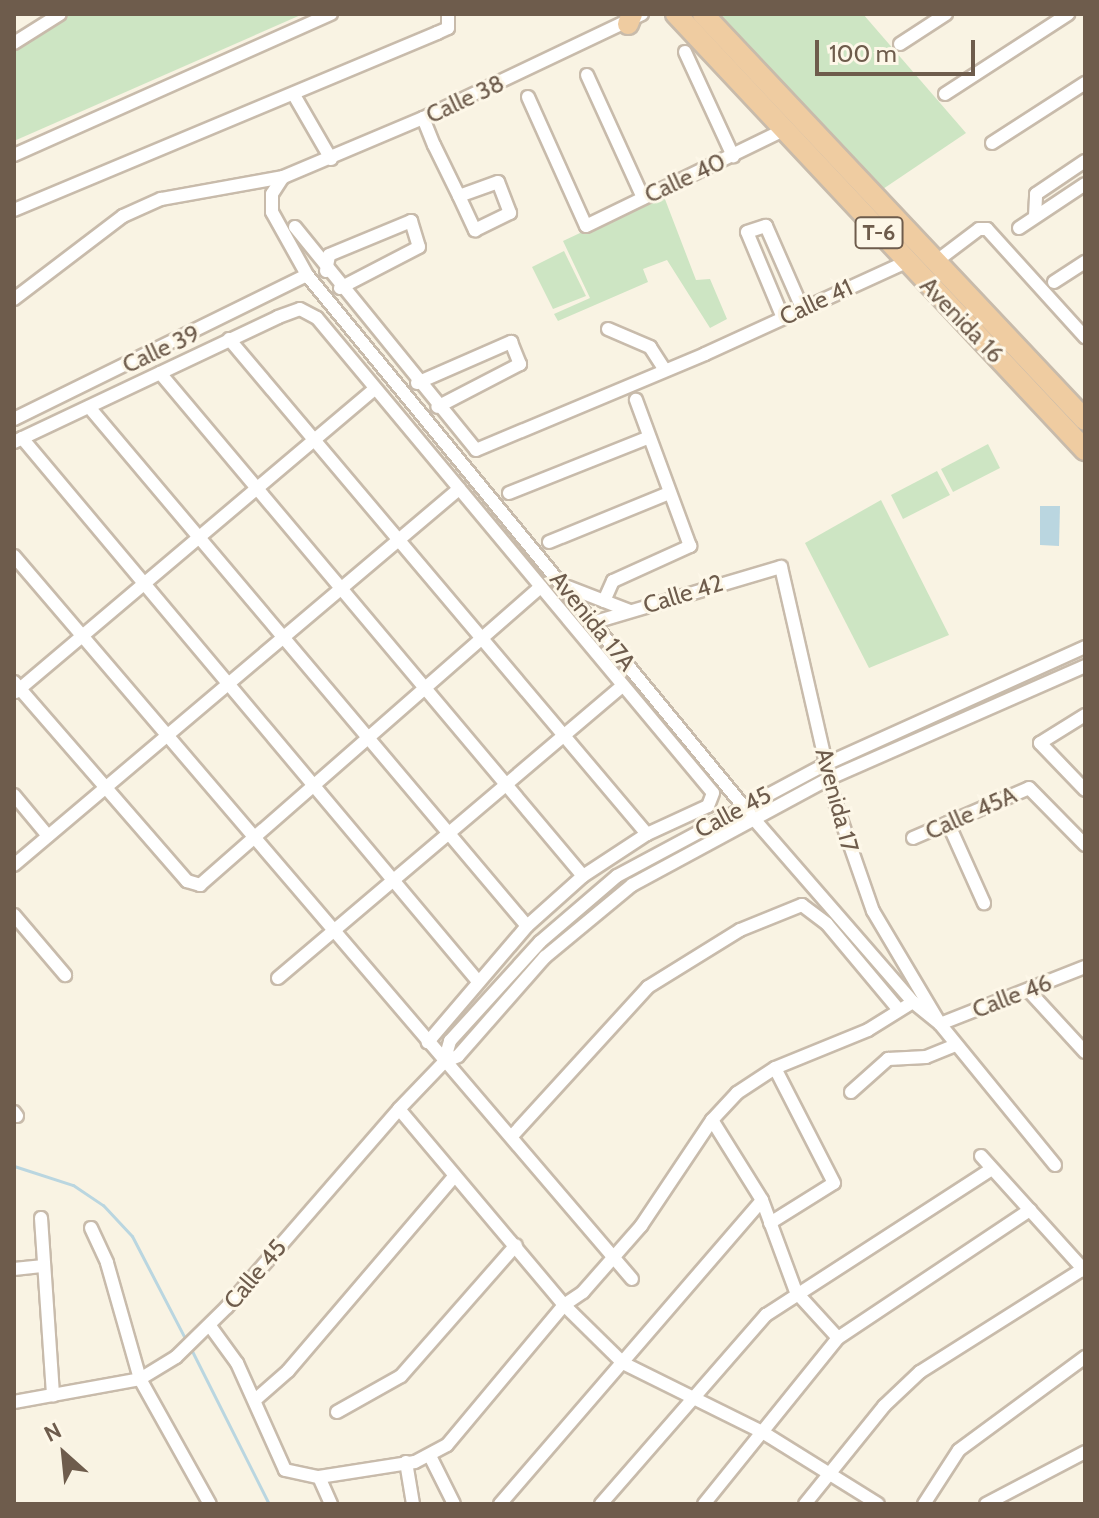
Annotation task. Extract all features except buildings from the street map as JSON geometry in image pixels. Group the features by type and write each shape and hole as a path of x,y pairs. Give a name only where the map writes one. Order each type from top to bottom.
{"highway":[{"name":"Avenida 16","path":"676,14 1085,450"},
{"name":"Avenida 16","path":"703,14 1085,420"}],"street":[{"path":"14,43 60,14"},
{"path":"14,155 331,14"},
{"path":"14,210 448,28 448,14"},
{"path":"900,44 946,14"},
{"path":"945,94 1068,14"},
{"name":"Calle 38","path":"14,299 123,216 161,199 283,177 331,159 634,17"},
{"path":"685,52 733,156"},
{"path":"587,75 643,198"},
{"path":"992,143 1085,83"},
{"path":"294,95 331,159"},
{"name":"Calle 40","path":"528,97 586,226 784,130"},
{"path":"423,118 459,196 475,230 510,213 498,182 459,196"},
{"path":"1035,216 1036,194 1085,161"},
{"name":"Avenida 17A","path":"283,177 270,202 282,236 307,275 753,818 913,1002 940,1024"},
{"path":"1019,228 1085,184"},
{"path":"326,271 329,255 411,221 419,247 340,288"},
{"path":"783,318 746,234 763,225 802,308"},
{"path":"295,227 326,271 417,383 437,407 517,367 521,359 511,342 417,383"},
{"name":"Calle 41","path":"437,407 476,450 705,354 802,308 913,269 979,229 987,229 1085,337"},
{"path":"760,268 781,260"},
{"path":"1054,282 1085,262"},
{"name":"Calle 39","path":"14,419 307,275"},
{"path":"428,1042 477,980 527,926 583,876 647,834 708,806 713,793 621,687 317,318 300,309 229,339 18,440 145,585 477,980"},
{"path":"608,329 650,347 665,370"},
{"path":"229,339 647,834"},
{"path":"160,373 583,876"},
{"path":"374,389 145,585 16,688 193,886 541,587"},
{"path":"604,601 613,581 690,546 647,438 636,400"},
{"path":"89,407 450,829 527,926"},
{"path":"509,493 647,438"},
{"path":"14,865 168,737 395,539 459,489"},
{"path":"549,542 669,493"},
{"path":"14,556 444,1062 513,1135 632,1279"},
{"name":"Calle 42","path":"595,622 772,567"},
{"name":"Avenida 17","path":"772,567 782,570 826,764 851,858 873,911 940,1024"},
{"path":"565,586 630,611"},
{"name":"Calle 45","path":"444,1062 450,1041 561,922 617,876 826,764 1085,647"},
{"name":"Calle 45","path":"14,1402 140,1379 210,1326 399,1109 444,1062 458,1056 545,957 632,885 830,778 1085,666"},
{"path":"278,978 505,782 621,687"},
{"path":"1085,715 1040,743 1085,790"},
{"name":"Calle 45A","path":"913,838 1029,788 1085,845"},
{"path":"14,795 48,836"},
{"path":"948,823 984,903"},
{"path":"513,1135 648,987 740,930 802,905 827,924 899,1010"},
{"path":"14,915 65,975"},
{"name":"Calle 46","path":"940,1024 1085,967"},
{"path":"1028,990 1085,1052"},
{"path":"210,1326 255,1400 285,1470 319,1477 431,1458 447,1445 564,1305 583,1292 662,1199 712,1120 737,1093 775,1068 868,1030 913,1002"},
{"path":"940,1024 1055,1165"},
{"path":"851,1092 888,1059 926,1057 956,1045"},
{"path":"770,1223 834,1183 775,1068"},
{"path":"399,1109 453,1178 516,1245 564,1305 623,1363 764,1433 828,1476 878,1504"},
{"path":"712,1120 762,1200 796,1292 838,1338"},
{"path":"805,1504 884,1406 920,1372 1084,1270 981,1156"},
{"path":"601,1504 766,1315 796,1292 992,1169"},
{"path":"255,1400 288,1371 453,1178"},
{"path":"500,1504 762,1200"},
{"path":"704,1504 838,1338 1030,1210"},
{"path":"41,1218 53,1396"},
{"path":"91,1228 107,1263 140,1379 210,1504"},
{"path":"337,1412 401,1376 516,1245"},
{"path":"14,1269 44,1266"},
{"path":"924,1504 959,1450 1085,1357"},
{"path":"986,1504 1085,1452"},
{"path":"431,1458 454,1504"},
{"path":"406,1462 413,1504"},
{"path":"319,1477 331,1504"}],"green space":[{"path":"69,14 303,14 14,141 14,44"},
{"path":"719,14 863,14 966,133 883,189"},
{"path":"663,194 696,280 710,279 727,319 710,328 667,260 643,269 648,282 558,321 554,314 590,298 563,241"},
{"path":"564,251 586,296 553,309 532,267"},
{"path":"988,444 1000,468 953,492 941,469"},
{"path":"937,471 950,495 903,519 891,495"},
{"path":"881,500 949,635 869,668 805,543"}],"water":[{"path":"1040,506 1060,506 1059,546 1040,545"}],"waterway":[{"path":"14,1166 73,1185 103,1205 132,1236 186,1340"},
{"path":"190,1347 269,1504"}]}
